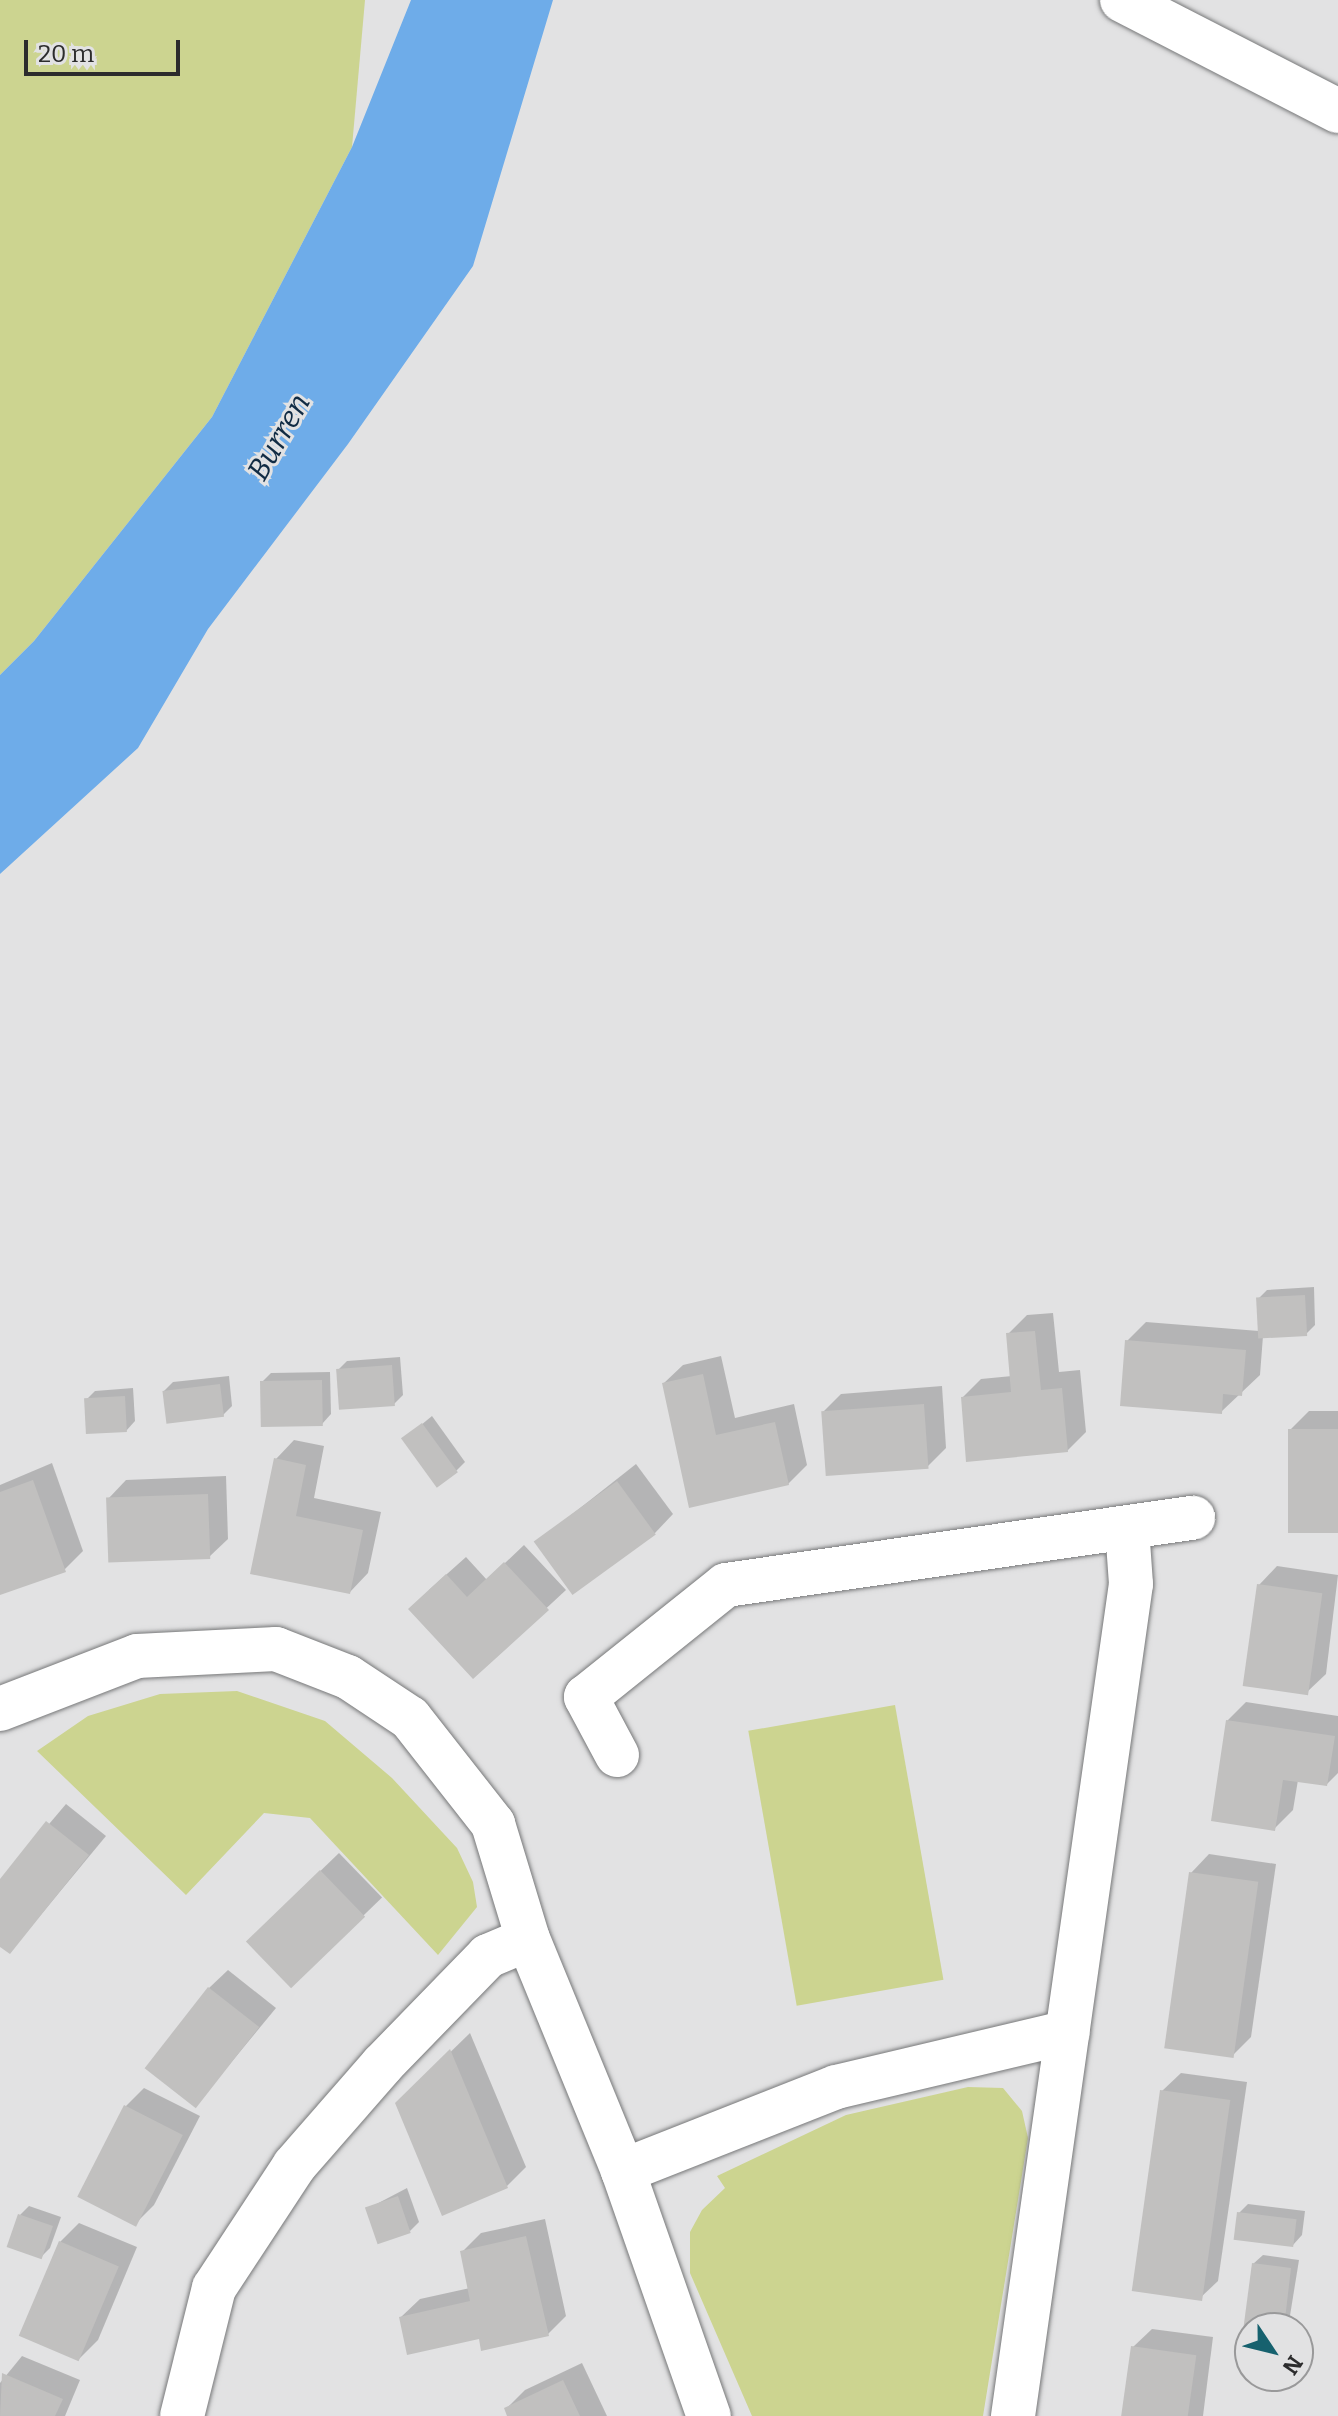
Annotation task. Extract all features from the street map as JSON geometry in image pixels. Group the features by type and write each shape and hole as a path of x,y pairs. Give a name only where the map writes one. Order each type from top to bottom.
{"street":[{"path":"1122,0 1338,111"},
{"path":"617,1755 586,1697 726,1585 1193,1518"},
{"path":"1013,2416 1131,1584 1127,1528"},
{"path":"0,1709 137,1656 276,1649 348,1677 410,1718 493,1824 528,1939 623,2171 709,2416"},
{"path":"182,2416 214,2288 294,2166 382,2065 488,1956 528,1939"},
{"path":"623,2171 836,2087 1068,2032"}],"green space":[{"path":"0,0 365,0 352,147 212,417 34,641 0,675"},
{"path":"237,1691 325,1721 392,1778 457,1848 473,1882 477,1907 438,1955 310,1818 264,1813 186,1895 37,1751 88,1716 160,1694"},
{"path":"895,1705 943,1980 797,2006 748,1731"},
{"path":"968,2087 1003,2088 1022,2111 1028,2138 983,2416 752,2416 690,2273 690,2232 702,2210 725,2188 717,2176 846,2115"}],"water":[{"name":"Burren","path":"411,0 553,0 473,266 348,444 208,629 138,748 0,874 0,675 34,641 212,417 352,147"}],"building":[{"path":"1305,1295 1307,1336 1258,1339 1256,1298"},
{"path":"1035,1331 1041,1390 1062,1388 1068,1452 966,1462 961,1397 1011,1392 1006,1333"},
{"path":"1125,1340 1246,1350 1242,1396 1223,1394 1222,1414 1120,1406"},
{"path":"392,1365 395,1406 339,1410 336,1369"},
{"path":"703,1374 716,1435 775,1422 789,1485 689,1508 662,1383"},
{"path":"322,1380 323,1426 261,1427 260,1381"},
{"path":"220,1384 224,1417 166,1424 162,1391"},
{"path":"125,1396 127,1432 86,1434 84,1398"},
{"path":"924,1404 929,1469 826,1476 821,1411"},
{"path":"422,1423 458,1472 437,1488 401,1438"},
{"path":"1288,1429 1338,1429 1338,1533 1288,1533"},
{"path":"274,1458 306,1465 296,1516 363,1530 350,1594 250,1574"},
{"path":"33,1480 66,1572 0,1595 0,1492"},
{"path":"617,1481 656,1534 572,1595 534,1542"},
{"path":"208,1494 210,1559 108,1563 106,1498"},
{"path":"504,1562 549,1610 473,1679 408,1609 446,1574 467,1597"},
{"path":"1257,1584 1322,1593 1308,1695 1243,1686"},
{"path":"1226,1720 1335,1736 1327,1786 1283,1780 1275,1831 1211,1821"},
{"path":"46,1821 89,1855 10,1954 0,1947 0,1879"},
{"path":"320,1870 365,1917 291,1988 246,1942"},
{"path":"1189,1872 1258,1882 1234,2058 1164,2048"},
{"path":"208,1987 259,2027 196,2108 145,2068"},
{"path":"450,2049 508,2188 442,2216 395,2103"},
{"path":"1160,2090 1230,2100 1202,2301 1132,2291"},
{"path":"124,2105 183,2135 136,2227 77,2197"},
{"path":"398,2196 411,2233 378,2244 365,2207"},
{"path":"1237,2212 1297,2219 1293,2247 1234,2240"},
{"path":"18,2214 53,2226 42,2259 7,2247"},
{"path":"526,2236 549,2336 481,2351 479,2339 407,2355 399,2317 470,2301 460,2251"},
{"path":"59,2241 119,2266 79,2361 19,2336"},
{"path":"1252,2263 1291,2268 1286,2312 1246,2312"},
{"path":"1131,2346 1196,2355 1188,2416 1121,2416"},
{"path":"2,2373 63,2399 55,2416 0,2416"},
{"path":"563,2380 580,2416 507,2416 504,2408"}]}
